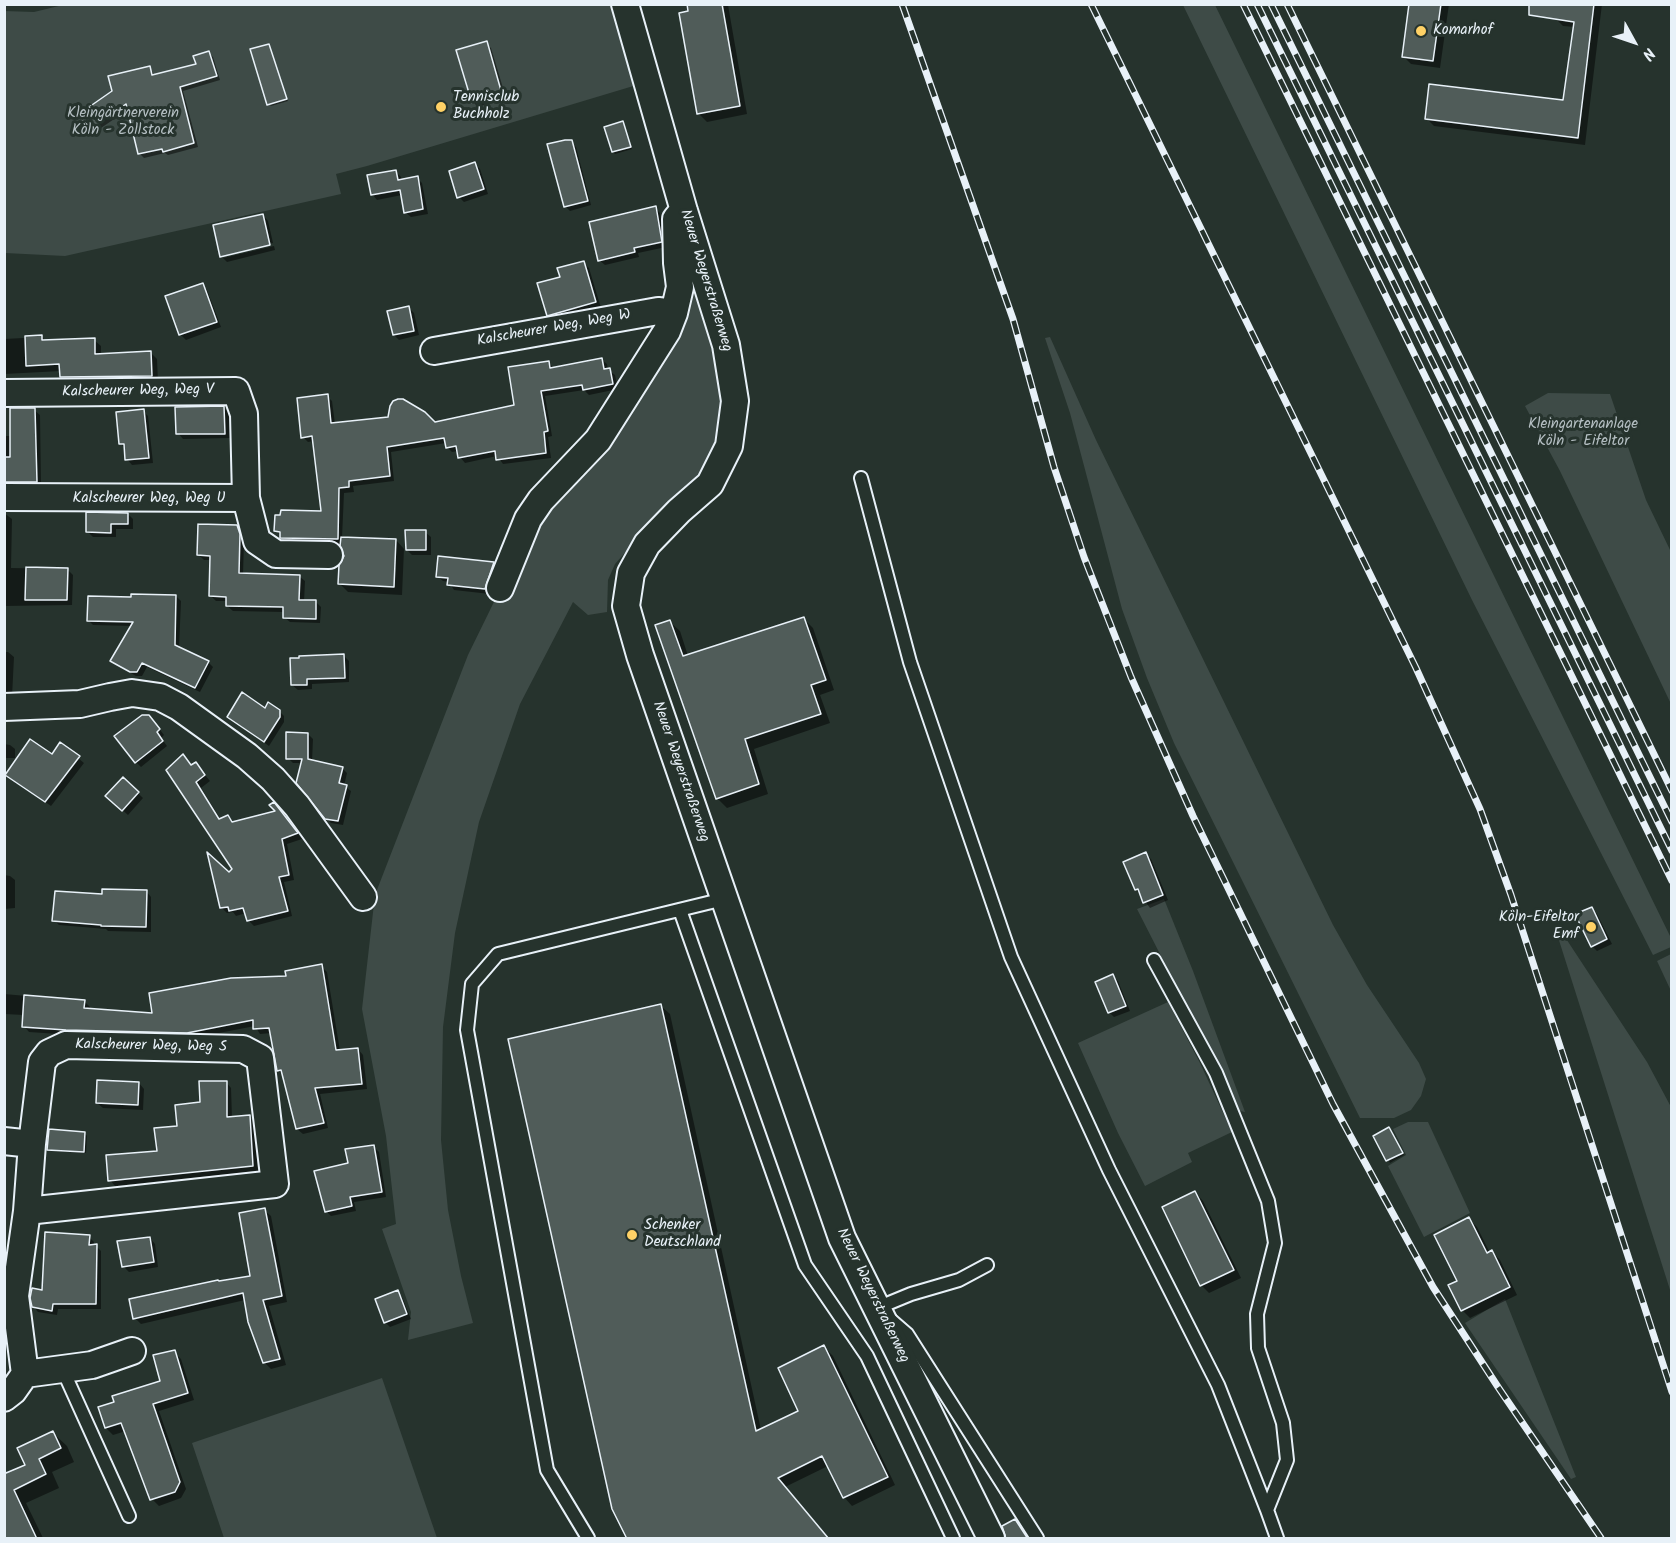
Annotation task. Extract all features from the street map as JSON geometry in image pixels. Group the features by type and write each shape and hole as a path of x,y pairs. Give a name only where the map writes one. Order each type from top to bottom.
{"street":[{"name":"Neuer Weyerstraßerweg","path":"625,4 684,212 726,345 735,401 729,446 710,484 679,511 647,544 631,573 626,606 640,655 842,1238 991,1539"},
{"path":"500,588 528,519 541,500 598,440 667,331 680,287 676,219 684,212"},
{"name":"Kalscheurer Weg, Weg W","path":"434,351 658,310 674,313"},
{"name":"Kalscheurer Weg, Weg V","path":"4,393 236,391 243,414 246,498"},
{"name":"Kalscheurer Weg, Weg U","path":"4,497 246,498 257,541 276,554 329,555"},
{"path":"4,707 80,704 132,693 160,697 179,707 247,756 273,779 297,806 363,897"},
{"name":"Kalscheurer Weg, Weg S","path":"13,1386 15,1296 27,1211 42,1062 49,1053 66,1045 243,1049 260,1058 275,1184 27,1211"},
{"path":"4,1141 32,1144"},
{"path":"13,1386 65,1369 92,1365 132,1351"}],"lane":[{"path":"861,478 910,662 1011,957 1109,1170 1218,1385 1277,1539"},
{"path":"588,1539 547,1470 467,1030 472,984 498,954 724,899"},
{"path":"680,910 805,1265 867,1356 952,1539"},
{"path":"1154,960 1216,1073 1268,1201 1275,1243 1257,1314 1258,1348 1283,1423 1287,1460 1267,1510"},
{"path":"987,1265 958,1280 911,1294 876,1308 907,1334 1037,1539"},
{"path":"65,1369 66,1377 129,1516"}],"green space":[{"name":"Kleingärtnerverein Köln - Zollstock","path":"67,4 616,5 640,84 336,174 341,194 65,256 5,253 4,11 34,12"},
{"path":"1183,5 1215,5 1671,938 1671,947 1653,955 1472,600"},
{"path":"691,257 708,332 724,384 723,434 705,468 681,498 652,522 615,564 608,580 607,612 588,615 573,602 520,704 479,822 455,933 443,1027 441,1140 448,1210 473,1323 408,1340 411,1312 382,1229 396,1224 386,1136 362,1009 375,895 468,655 536,516 621,421"},
{"path":"1050,337 1096,440 1333,925 1367,985 1419,1063 1426,1079 1421,1096 1411,1110 1394,1118 1360,1118 1174,743 1122,609 1070,413 1045,338"},
{"name":"Kleingartenanlage Köln - Eifeltor","path":"1548,393 1610,394 1646,500 1671,552 1671,704 1560,471 1525,406"},
{"path":"1164,899 1245,1112 1240,1111 1137,909"},
{"path":"1561,931 1647,1062 1671,1107 1671,1293 1557,934"},
{"path":"1671,954 1671,991 1657,961"},
{"path":"1168,1002 1232,1132 1188,1153 1192,1162 1145,1186 1118,1133 1078,1043"},
{"path":"1408,1122 1428,1122 1470,1213 1424,1237 1388,1166 1406,1155 1393,1129"},
{"path":"1505,1299 1576,1477 1571,1479 1465,1323"},
{"path":"382,1378 437,1538 224,1538 192,1443"}],"building":[{"path":"687,4 722,4 740,106 697,114 679,13 688,11"},
{"name":"Komarhof","path":"1409,4 1441,4 1433,61 1402,57"},
{"path":"1529,4 1594,4 1578,138 1425,119 1429,84 1563,100 1574,22 1529,15"},
{"path":"487,41 502,94 472,103 456,50"},
{"path":"269,44 287,99 267,105 250,49"},
{"path":"209,51 217,76 180,87 194,143 163,152 162,149 138,154 126,104 89,129 79,114 112,91 108,76 150,66 152,75 196,64 193,56"},
{"path":"623,121 631,147 612,152 604,127"},
{"path":"572,140 588,201 564,207 547,144"},
{"path":"475,162 484,189 457,198 449,171"},
{"path":"396,170 398,180 418,176 423,209 404,213 400,190 371,195 367,175"},
{"path":"656,206 662,242 634,248 635,252 598,261 589,222"},
{"path":"263,214 270,245 220,257 213,225"},
{"path":"584,261 596,302 547,316 537,283 560,277 557,268"},
{"path":"203,283 217,322 179,335 165,296"},
{"path":"409,306 414,331 393,335 387,311"},
{"path":"42,335 42,340 95,338 95,354 151,351 152,376 60,377 59,364 26,366 25,336"},
{"path":"602,358 604,369 610,368 613,384 583,390 582,385 541,391 548,431 544,432 546,453 496,460 495,451 458,458 456,446 446,448 444,438 387,447 390,476 349,481 349,487 339,488 338,539 280,538 280,532 274,531 275,515 280,515 281,510 321,511 312,436 301,438 297,398 328,394 331,423 388,417 390,406 398,399 403,399 425,412 435,422 514,405 508,367 549,361 550,368"},
{"path":"224,406 225,434 176,434 175,407"},
{"path":"10,408 35,408 37,482 4,482 4,457 10,457"},
{"path":"144,409 149,458 125,460 124,444 119,444 116,412"},
{"path":"86,512 128,513 128,524 111,524 111,533 86,532"},
{"path":"198,524 237,525 240,534 239,573 300,575 299,600 316,600 316,619 283,618 283,607 226,606 226,597 209,596 210,556 197,555"},
{"path":"405,530 426,530 426,550 406,550"},
{"path":"341,537 396,539 394,587 338,584 339,565 344,556 340,546"},
{"path":"438,556 494,562 485,589 447,585 448,578 436,577"},
{"path":"26,567 68,568 67,600 25,600"},
{"path":"131,594 176,595 175,645 209,661 195,688 142,663 137,672 130,672 110,661 133,622 87,621 88,596 131,597"},
{"path":"804,617 826,680 811,685 821,714 745,739 759,784 716,799 655,625 670,620 683,656"},
{"path":"344,654 345,678 307,679 307,685 291,685 290,658"},
{"path":"242,692 265,708 268,702 280,710 280,717 264,742 227,717"},
{"path":"142,715 149,715 160,729 157,732 163,741 135,763 114,736"},
{"path":"286,732 308,733 308,759 343,767 339,783 347,785 338,821 325,819 296,783 302,759 286,759"},
{"path":"30,739 52,754 60,742 80,756 45,802 5,775"},
{"path":"183,754 191,765 196,762 205,775 196,782 219,819 228,815 232,822 275,811 269,805 274,802 298,833 282,839 289,875 279,877 288,911 247,921 243,908 229,911 228,907 220,908 207,852 229,872 232,869 166,770"},
{"path":"123,777 139,792 122,811 105,796"},
{"path":"1146,852 1163,895 1143,903 1123,862"},
{"path":"102,889 147,890 146,927 101,926 52,921 55,891 102,894"},
{"name":"Köln-Eifeltor Emf","path":"1592,907 1607,939 1591,947 1575,914"},
{"path":"322,964 336,1050 358,1048 362,1084 315,1088 324,1123 296,1129 281,1070 277,1071 269,1028 253,1029 253,1020 187,1033 22,1027 24,995 85,1000 84,1008 152,1013 149,993 231,978 286,976 285,971"},
{"path":"1113,974 1126,1006 1108,1013 1095,982"},
{"name":"Schenker Deutschland","path":"661,1004 756,1431 798,1411 778,1368 824,1345 888,1477 843,1498 822,1456 778,1478 829,1539 627,1539 612,1509 508,1039"},
{"path":"97,1080 139,1082 138,1105 96,1103"},
{"path":"199,1081 227,1081 227,1117 250,1115 253,1166 108,1181 106,1155 157,1151 154,1128 177,1126 175,1105 200,1102"},
{"path":"1389,1127 1403,1153 1386,1161 1373,1136"},
{"path":"49,1129 85,1132 84,1152 47,1150"},
{"path":"374,1145 382,1192 350,1197 352,1206 325,1212 314,1171 348,1163 345,1149"},
{"path":"1195,1191 1234,1270 1200,1286 1162,1207"},
{"path":"265,1208 282,1296 263,1300 280,1359 263,1363 248,1322 243,1293 133,1319 129,1299 218,1280 250,1276 239,1213"},
{"path":"1469,1217 1487,1253 1492,1250 1510,1287 1461,1311 1448,1285 1457,1281 1434,1235"},
{"path":"45,1232 90,1235 89,1245 97,1244 96,1304 53,1304 52,1311 32,1307 30,1298 32,1288 42,1290"},
{"path":"150,1237 154,1262 122,1267 117,1241"},
{"path":"398,1290 407,1314 384,1323 375,1299"},
{"path":"175,1350 188,1393 153,1404 180,1482 175,1492 150,1500 121,1423 105,1428 98,1407 114,1402 112,1396 160,1381 153,1355"},
{"path":"53,1431 61,1448 39,1459 46,1474 14,1490 37,1539 4,1539 4,1469 6,1473 25,1465 17,1448"},
{"path":"1015,1519 1028,1539 1006,1539 1002,1526"}],"railway":[{"path":"902,4 1013,319 1054,467 1084,557 1131,677 1193,816 1333,1104 1433,1287 1601,1538"},
{"path":"1091,4 1416,668 1480,809 1511,895 1672,1392"},
{"path":"1243,4 1672,881"},
{"path":"1257,4 1672,851"},
{"path":"1271,4 1672,822"},
{"path":"1287,4 1672,791"}],"place":[{"name":"Komarhof","path":"1421,31"},
{"name":"Tennisclub Buchholz","path":"441,107"},
{"name":"Köln-Eifeltor Emf","path":"1591,927"},
{"name":"Schenker Deutschland","path":"632,1235"}]}
